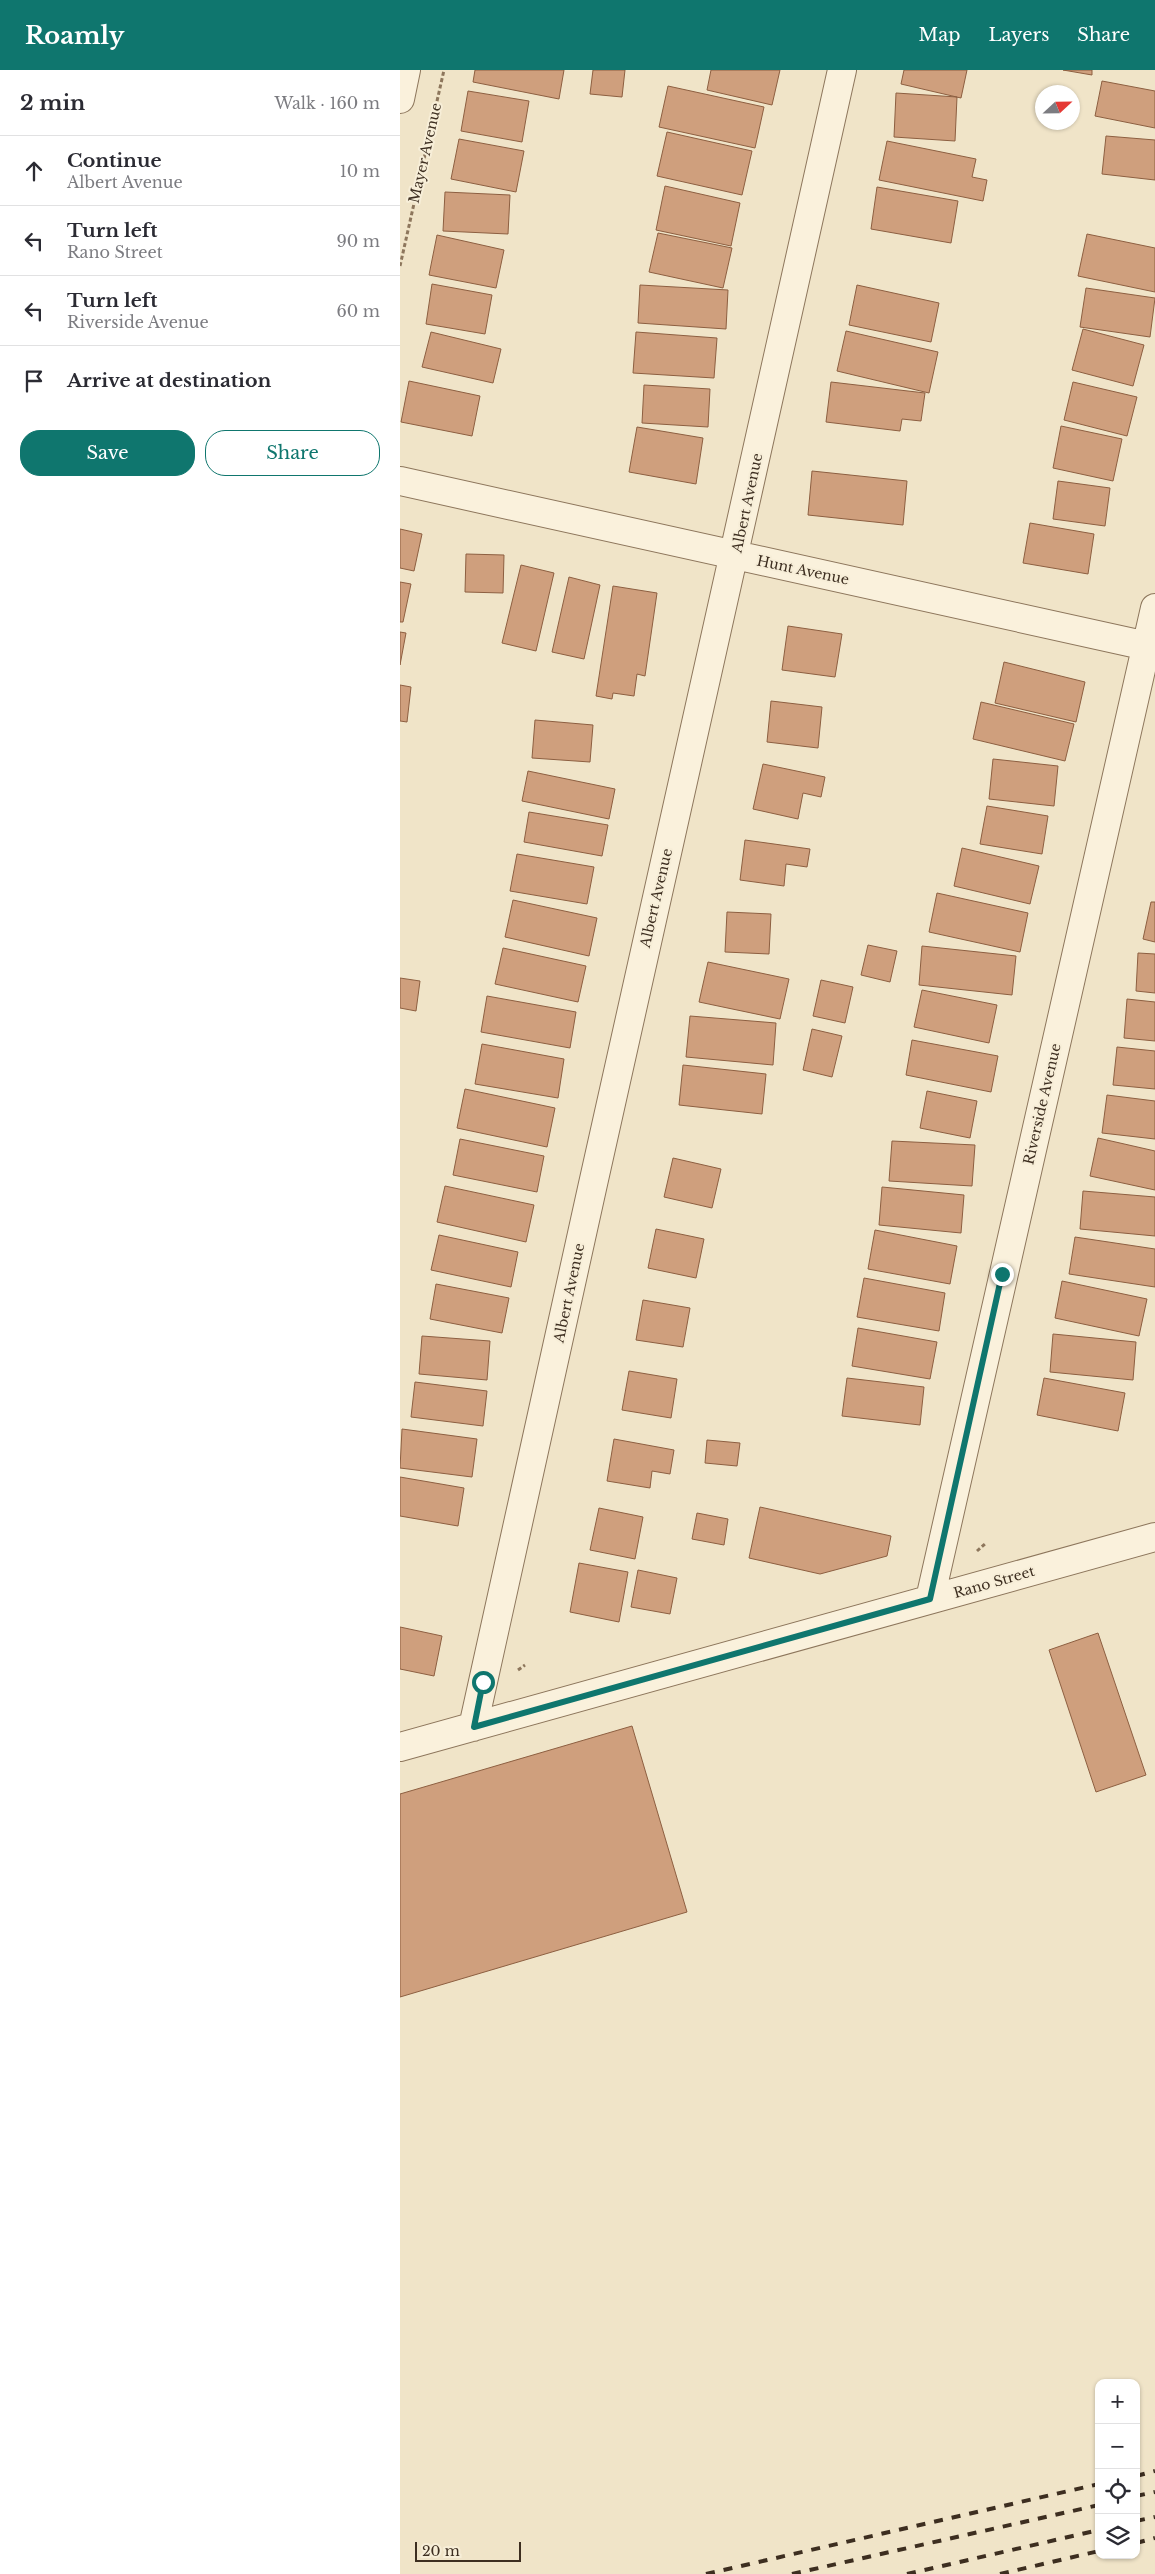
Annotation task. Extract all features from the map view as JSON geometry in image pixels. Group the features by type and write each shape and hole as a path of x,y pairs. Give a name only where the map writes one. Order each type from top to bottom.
{"street":[{"path":"400,99 406,70"},
{"name":"Albert Avenue","path":"474,1727 663,864 736,555 842,70"},
{"name":"Hunt Avenue","path":"400,481 1146,646"},
{"name":"Riverside Avenue","path":"930,1599 1155,608"},
{"name":"Rano Street","path":"400,1747 1155,1537"}],"path":[{"name":"Mayer Avenue","path":"400,266 444,70"},
{"path":"977,1551 986,1543"}],"building":[{"path":"475,70 564,70 559,99 473,82"},
{"path":"593,70 625,70 622,97 590,94"},
{"path":"711,70 780,70 772,105 707,90"},
{"path":"904,70 967,70 961,98 901,84"},
{"path":"1063,70 1092,70 1092,75"},
{"path":"1102,81 1155,91 1155,128 1095,116"},
{"path":"668,86 764,107 755,148 659,127"},
{"path":"468,91 529,101 522,142 461,131"},
{"path":"896,93 957,97 955,141 894,137"},
{"path":"667,132 752,151 742,195 657,176"},
{"path":"1106,136 1155,140 1155,180 1102,174"},
{"path":"459,139 524,151 516,192 451,179"},
{"path":"887,141 976,159 972,177 987,180 983,201 879,180"},
{"path":"665,186 740,203 731,246 656,230"},
{"path":"877,187 958,201 951,243 871,229"},
{"path":"445,192 510,195 508,234 443,231"},
{"path":"658,233 732,248 723,288 649,272"},
{"path":"1087,234 1155,248 1155,292 1078,276"},
{"path":"437,235 504,250 496,288 429,275"},
{"path":"432,284 492,295 485,334 426,324"},
{"path":"640,285 728,290 726,329 638,323"},
{"path":"857,285 939,303 931,342 849,325"},
{"path":"1086,288 1155,298 1150,337 1080,327"},
{"path":"1083,329 1144,345 1133,386 1072,370"},
{"path":"846,331 938,352 929,393 837,371"},
{"path":"431,332 501,349 493,383 422,367"},
{"path":"636,332 717,338 714,378 633,373"},
{"path":"409,381 480,396 472,436 401,422"},
{"path":"831,382 925,393 921,421 902,419 900,431 826,422"},
{"path":"1073,382 1137,397 1127,436 1064,420"},
{"path":"644,385 710,389 708,427 642,423"},
{"path":"1061,426 1122,439 1113,481 1053,468"},
{"path":"637,427 703,438 696,484 629,472"},
{"path":"812,471 907,481 903,525 808,515"},
{"path":"1058,481 1110,488 1105,526 1053,519"},
{"path":"1030,523 1094,534 1088,574 1023,563"},
{"path":"400,529 422,534 414,571 400,568"},
{"path":"466,554 504,555 503,593 465,592"},
{"path":"521,565 554,573 536,651 502,643"},
{"path":"569,577 600,585 584,659 552,652"},
{"path":"400,582 411,584 403,622 400,622"},
{"path":"613,586 657,593 645,676 637,674 634,696 613,693 612,699 596,696"},
{"path":"788,626 842,634 835,677 782,670"},
{"path":"400,632 406,633 400,665"},
{"path":"1004,662 1085,682 1076,722 995,703"},
{"path":"400,685 411,687 407,722 400,721"},
{"path":"771,701 822,707 818,748 767,742"},
{"path":"981,702 1074,724 1065,761 973,739"},
{"path":"535,720 593,725 590,762 532,758"},
{"path":"993,759 1058,766 1054,806 989,799"},
{"path":"763,764 825,777 821,797 803,793 798,819 753,809"},
{"path":"528,771 615,789 609,819 522,801"},
{"path":"987,806 1048,816 1042,854 980,844"},
{"path":"529,812 608,825 602,856 524,842"},
{"path":"745,840 810,849 807,867 786,864 784,886 740,880"},
{"path":"962,848 1039,866 1030,904 954,886"},
{"path":"517,854 594,867 587,904 510,891"},
{"path":"937,893 1028,913 1020,952 929,932"},
{"path":"513,900 597,918 589,956 505,937"},
{"path":"1151,902 1155,902 1155,942 1143,939"},
{"path":"727,912 771,914 769,954 725,952"},
{"path":"868,945 897,951 890,982 861,975"},
{"path":"922,946 1016,956 1012,995 919,985"},
{"path":"503,948 586,966 578,1002 495,984"},
{"path":"1138,953 1155,954 1155,993 1136,991"},
{"path":"708,962 789,979 780,1019 699,1002"},
{"path":"400,978 420,981 416,1011 400,1008"},
{"path":"821,980 853,987 845,1023 813,1016"},
{"path":"922,990 997,1005 989,1043 914,1027"},
{"path":"487,996 576,1012 570,1048 481,1032"},
{"path":"1127,999 1155,1002 1155,1041 1124,1038"},
{"path":"690,1016 776,1023 773,1065 686,1057"},
{"path":"812,1029 842,1036 832,1077 803,1070"},
{"path":"912,1040 998,1056 991,1092 906,1075"},
{"path":"482,1044 564,1059 558,1098 475,1084"},
{"path":"1117,1047 1155,1051 1155,1089 1113,1085"},
{"path":"683,1065 766,1074 762,1114 679,1105"},
{"path":"465,1089 555,1108 547,1147 457,1128"},
{"path":"927,1091 977,1101 970,1138 920,1128"},
{"path":"1107,1095 1155,1101 1155,1139 1102,1133"},
{"path":"1098,1138 1155,1151 1155,1190 1090,1176"},
{"path":"460,1139 544,1156 537,1192 453,1175"},
{"path":"892,1141 975,1145 972,1186 889,1181"},
{"path":"673,1158 721,1169 712,1208 664,1197"},
{"path":"445,1186 534,1205 526,1242 437,1222"},
{"path":"882,1187 964,1195 961,1233 879,1225"},
{"path":"1083,1191 1155,1197 1155,1236 1080,1229"},
{"path":"656,1229 704,1239 696,1278 648,1268"},
{"path":"875,1230 957,1246 950,1284 868,1269"},
{"path":"439,1235 518,1252 511,1287 431,1270"},
{"path":"1075,1237 1155,1249 1155,1287 1069,1274"},
{"path":"864,1278 945,1293 939,1331 857,1317"},
{"path":"1062,1281 1147,1299 1139,1336 1055,1318"},
{"path":"436,1284 509,1298 502,1333 430,1319"},
{"path":"643,1300 690,1308 683,1347 636,1340"},
{"path":"858,1328 937,1342 930,1379 852,1366"},
{"path":"1053,1334 1136,1342 1133,1380 1050,1372"},
{"path":"422,1336 490,1341 487,1380 419,1374"},
{"path":"629,1371 677,1379 671,1418 622,1410"},
{"path":"847,1378 924,1387 920,1425 842,1416"},
{"path":"1044,1378 1125,1393 1118,1431 1037,1415"},
{"path":"415,1382 487,1391 483,1426 411,1417"},
{"path":"402,1429 477,1439 472,1477 400,1468"},
{"path":"614,1439 674,1450 670,1474 652,1471 650,1488 607,1481"},
{"path":"707,1440 740,1443 737,1466 705,1463"},
{"path":"400,1477 464,1488 458,1526 400,1516"},
{"path":"760,1507 891,1536 887,1556 820,1574 749,1558"},
{"path":"599,1508 643,1517 635,1559 590,1550"},
{"path":"697,1513 728,1519 724,1545 692,1539"},
{"path":"579,1563 628,1572 619,1622 570,1612"},
{"path":"638,1570 677,1578 670,1614 631,1607"},
{"path":"400,1627 442,1636 434,1676 400,1669"},
{"path":"1098,1633 1146,1775 1096,1792 1049,1650"},
{"path":"632,1726 687,1912 400,1997 400,1794"}],"railway":[{"path":"1140,2475 1155,2471"},
{"path":"706,2574 1095,2485"},
{"path":"1140,2495 1155,2492"},
{"path":"792,2574 1095,2506"},
{"path":"1140,2520 1155,2517"},
{"path":"907,2574 1095,2531"},
{"path":"1140,2542 1155,2538"},
{"path":"1000,2574 1095,2552"}],"route":[{"path":"483,1682 474,1727 930,1599 1002,1274"}]}
